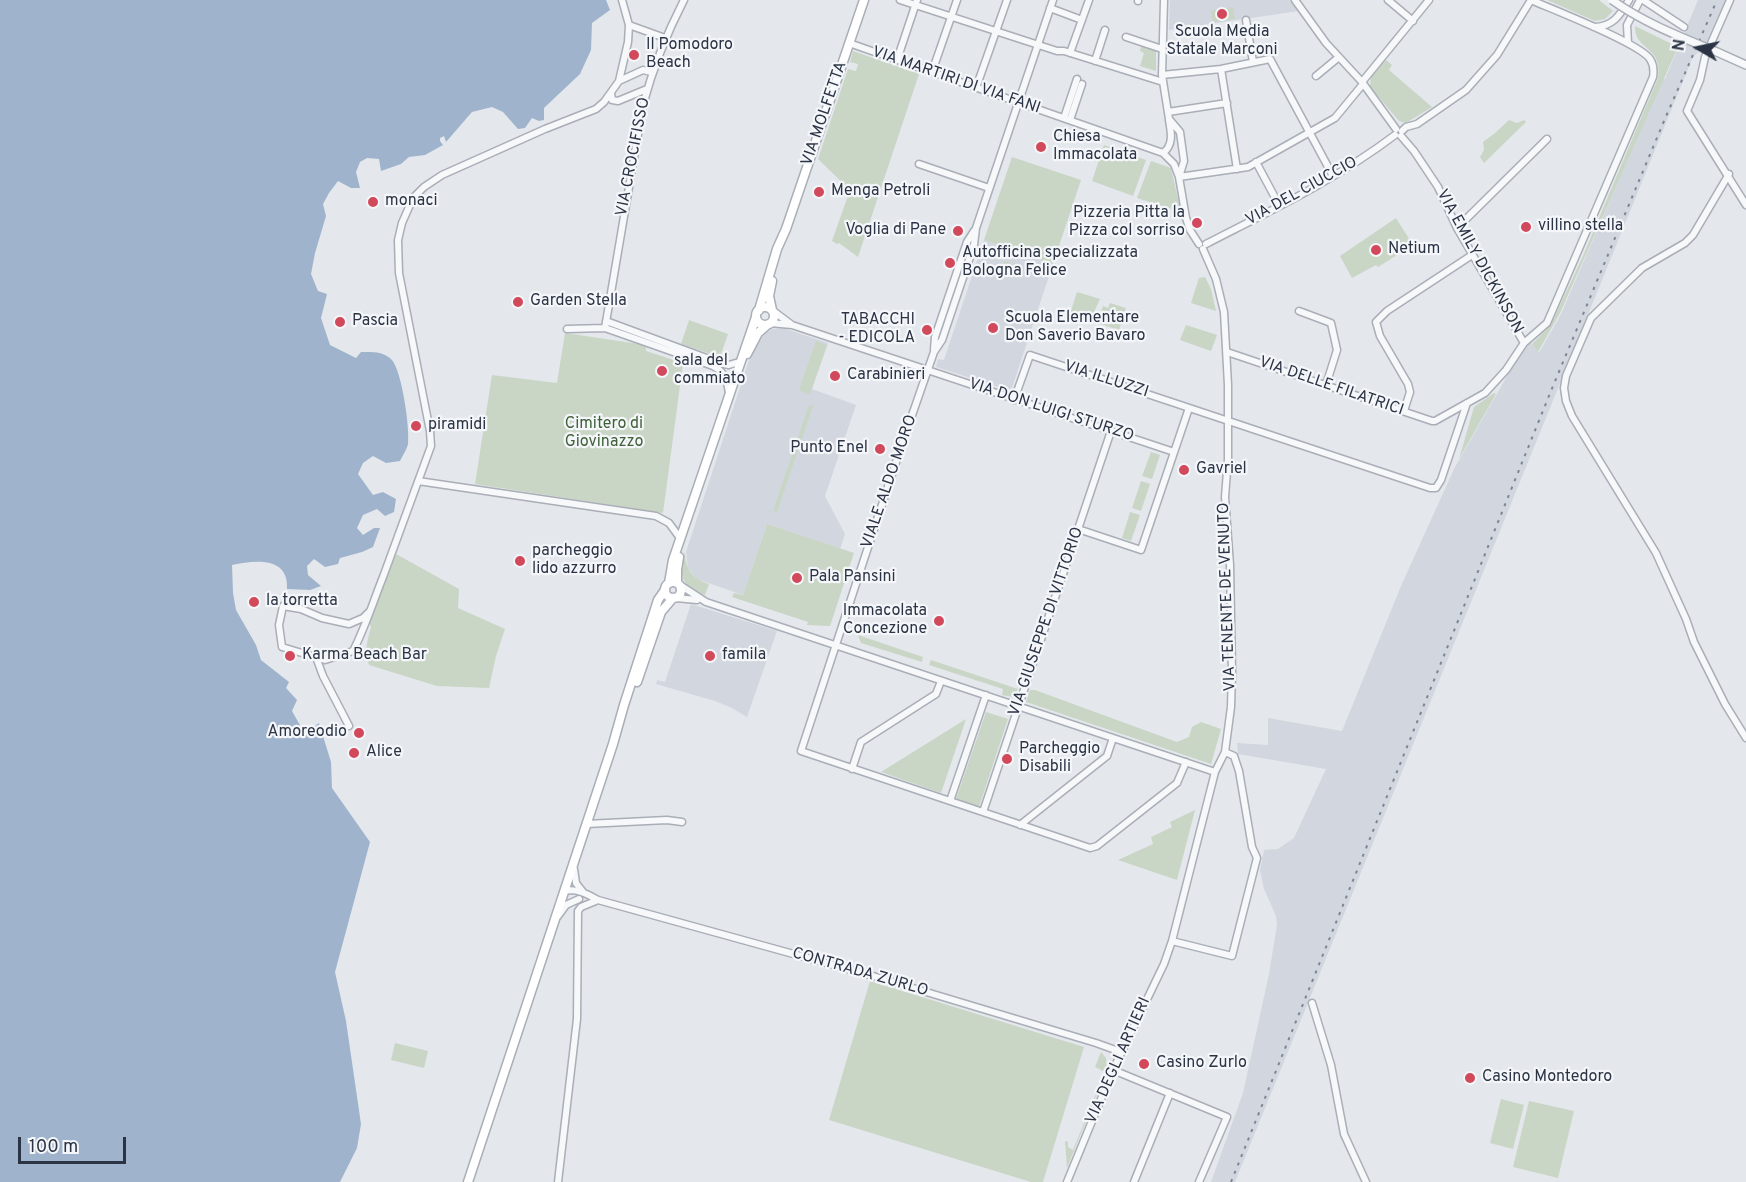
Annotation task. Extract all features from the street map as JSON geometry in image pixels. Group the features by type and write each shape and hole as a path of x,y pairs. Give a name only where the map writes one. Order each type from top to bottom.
{"main road":[{"name":"VIA MOLFETTA","path":"786,229 864,0"},
{"path":"674,598 668,597 678,559 745,359 753,340 774,316 770,287 786,229"},
{"path":"468,1182 586,824 661,612 680,594 673,585 672,564 774,258 786,229"},
{"path":"757,313 764,307 772,310"},
{"path":"757,313 759,322 769,324"},
{"path":"614,744 624,705 658,600 673,585"}],"street":[{"path":"370,611 363,618 348,624 322,618 301,609 283,606 279,625 282,647 326,660 353,651 370,611 432,439 402,290 398,240 402,223 413,198 442,175 596,109 619,81 628,42 629,25 622,0"},
{"name":"VIA CROCIFISSO","path":"606,324 643,105 651,72 684,0"},
{"path":"900,0 917,3 1038,45 1162,79 1270,59 1333,176"},
{"path":"932,72 957,0"},
{"path":"976,88 1007,0"},
{"name":"VIALE ALDO MORO","path":"852,769 801,751 934,352 935,338 963,252 976,228 1053,0"},
{"path":"1070,53 1089,0"},
{"name":"VIA TENENTE DE VENUTO","path":"1164,0 1162,79 1169,116 1180,132 1184,160 1179,177 1186,218 1190,230 1202,245 1221,295 1226,326 1228,459 1225,496 1230,565 1232,672 1231,707 1225,752 1215,772 1172,941"},
{"path":"1295,0 1326,44 1363,83 1398,133"},
{"path":"1388,0 1413,21"},
{"path":"1227,103 1169,116 1171,139 1168,150 1163,153 1174,164 1179,177 1248,167 1335,118 1429,0"},
{"name":"VIA EMILY DICKINSON","path":"1531,0 1592,27 1643,51 1653,66 1653,77 1546,323 1524,343 1457,228 1438,187 1398,133 1406,127 1417,124 1472,84 1497,55 1531,0"},
{"path":"1612,0 1665,30 1746,65"},
{"path":"1592,27 1603,27 1617,20 1629,0"},
{"path":"1628,43 1627,25 1642,0 1684,27"},
{"path":"1730,0 1687,111 1746,205"},
{"path":"897,60 917,3"},
{"path":"1050,8 1082,20"},
{"path":"1246,20 1253,62"},
{"path":"629,25 665,38"},
{"path":"1095,61 1105,30"},
{"path":"1126,37 1162,49"},
{"name":"VIA MARTIRI DI VIA FANI","path":"849,44 1163,153"},
{"path":"1316,76 1339,57"},
{"path":"1221,69 1237,169"},
{"path":"619,81 643,70 651,72"},
{"path":"1067,119 1080,82"},
{"path":"610,93 612,100 618,101 647,89"},
{"path":"632,96 643,105"},
{"name":"VIA DEL CIUCCIO","path":"1202,245 1333,176 1369,155 1398,133"},
{"path":"1457,228 1547,140"},
{"path":"1256,162 1279,205"},
{"path":"919,164 989,188"},
{"path":"1728,174 1693,236 1685,243 1642,267 1591,318 1566,376 1564,388 1572,416 1656,553 1694,642 1725,704 1746,738"},
{"path":"1404,411 1410,392 1408,384 1380,336 1376,322 1387,311 1472,255"},
{"path":"772,310 792,325"},
{"path":"1299,311 1331,323 1337,350 1326,385"},
{"path":"567,329 606,324 720,363 729,365 739,362"},
{"path":"606,324 718,369 726,378 729,393"},
{"path":"769,324 792,325"},
{"name":"VIA DON LUIGI STURZO","path":"792,325 1174,452"},
{"path":"1467,402 1485,393 1506,370 1524,343"},
{"name":"VIA DELLE FILATRICI","path":"1227,352 1435,421 1467,402"},
{"name":"VIA ILLUZZI","path":"1014,400 1030,355 1424,486 1436,488 1441,480 1467,402"},
{"path":"1078,529 1141,550 1189,408"},
{"name":"VIA GIUSEPPE DI VITTORIO","path":"983,812 1111,431"},
{"path":"418,482 656,516 669,523 680,538"},
{"path":"673,585 706,602 1215,772"},
{"path":"674,598 706,602"},
{"path":"316,657 323,676 349,726"},
{"path":"941,681 936,694 861,742 852,769 1094,848 1178,783 1186,762"},
{"path":"950,801 986,695"},
{"path":"1020,825 1107,756 1113,738"},
{"path":"1172,941 1232,956 1257,858 1252,847 1234,756 1225,752"},
{"path":"586,824 667,820 682,822"},
{"path":"574,861 574,878 584,892"},
{"path":"564,891 584,892 598,900"},
{"path":"564,891 571,897 598,900"},
{"path":"552,927 566,905 579,899"},
{"path":"558,1182 577,1019 578,911 581,907 598,900"},
{"name":"CONTRADA ZURLO","path":"598,900 873,976 1121,1052"},
{"name":"VIA DEGLI ARTIERI","path":"1067,1182 1113,1070 1164,964 1172,941"},
{"path":"1312,1003 1331,1065 1344,1134 1366,1182"},
{"path":"1113,1070 1227,1117 1199,1182"},
{"path":"1134,1182 1170,1093"}],"shaded area":[{"name":"Scuola Media Statale Marconi","path":"1170,0 1292,0 1299,11 1169,30"},
{"path":"1698,0 1725,0 1706,43 1692,59 1235,1182 1211,1182 1243,1093 1269,974 1277,925 1260,870 1264,850 1278,849 1294,838 1326,769 1238,754 1237,743 1268,745 1268,718 1342,731 1401,586 1454,469 1515,358 1531,343 1539,353 1561,314"},
{"name":"Scuola Elementare Don Saverio Bavaro","path":"984,240 1053,264 1011,391 936,367 938,359 944,360"},
{"path":"783,328 828,343 812,389 856,405 825,496 845,534 840,549 767,524 743,595 697,579 688,568 686,552 751,354 765,333"},
{"path":"691,604 777,631 747,717 715,701 656,684 657,680 665,682"}],"green space":[{"path":"1547,0 1599,0 1613,11 1605,19 1595,21"},
{"path":"1233,7 1235,19 1213,22 1211,11"},
{"path":"1635,26 1678,47 1560,313 1538,352 1532,344 1554,318 1583,256 1658,78 1656,59 1639,40"},
{"path":"1141,46 1156,51 1156,71 1140,66 1144,53 1140,51"},
{"path":"853,51 919,74 858,257 839,243 832,241 850,190 818,159 848,69 856,71 858,64 850,62"},
{"path":"1386,60 1392,65 1389,70 1432,107 1406,123 1399,121 1370,87 1371,77"},
{"path":"1509,120 1517,123 1524,120 1526,122 1484,163 1480,157 1484,150 1483,142"},
{"path":"1104,145 1146,160 1133,196 1092,181"},
{"path":"1012,157 1081,180 1053,264 984,240"},
{"path":"1151,161 1171,168 1181,212 1137,198"},
{"name":"Netium","path":"1396,218 1413,245 1378,267 1376,265 1352,278 1340,256"},
{"path":"1004,261 1024,268 1020,278 1000,271"},
{"path":"1205,277 1211,289 1216,311 1191,303 1199,278"},
{"path":"1077,292 1100,299 1090,321 1070,314"},
{"path":"1110,303 1126,308 1119,330 1097,323 1103,306 1108,308"},
{"path":"689,320 728,334 720,357 681,344"},
{"path":"1186,325 1217,335 1211,351 1180,340"},
{"name":"Cimitero di Giovinazzo","path":"565,333 646,345 646,351 683,363 663,513 475,484 492,375 557,383"},
{"path":"816,341 827,345 810,394 799,390"},
{"path":"1494,393 1496,394 1459,459 1474,407"},
{"path":"809,405 813,406 777,512 773,511"},
{"path":"1151,452 1160,455 1152,479 1142,476"},
{"path":"1141,481 1150,484 1141,511 1132,508"},
{"path":"1130,512 1140,515 1131,541 1122,538"},
{"name":"Pala Pansini","path":"767,524 854,553 830,626 807,625 808,622 732,597 734,593 743,595"},
{"path":"685,552 686,563 694,576 709,584 705,595 691,588 683,579 682,567"},
{"path":"396,554 459,589 458,608 505,629 489,688 437,686 369,665 366,651 371,627 369,623"},
{"path":"858,635 923,657 922,662 861,643"},
{"path":"931,660 1018,689 1013,697 1002,695 1003,689 929,665"},
{"path":"1030,690 1177,742 1189,737 1192,727 1201,722 1221,729 1211,764 1026,702"},
{"path":"986,712 1008,719 979,807 956,799"},
{"path":"966,719 941,793 881,772"},
{"path":"1195,810 1177,880 1118,860 1153,844 1151,837 1172,827 1170,822"},
{"path":"870,981 1084,1047 1043,1182 1031,1182 829,1120"},
{"path":"395,1043 428,1051 424,1068 391,1060"},
{"path":"1101,1052 1106,1058 1107,1069 1067,1168 1065,1141 1073,1150 1105,1072 1095,1067"},
{"path":"1501,1099 1524,1105 1513,1149 1490,1143"},
{"path":"1529,1101 1574,1111 1558,1178 1513,1167"}],"water":[{"path":"0,0 606,0 610,10 592,23 591,50 580,74 544,108 544,120 539,121 532,118 525,128 518,129 503,112 492,107 472,112 446,142 444,136 440,138 443,145 425,155 409,157 401,164 381,171 379,159 367,158 360,162 356,172 360,188 351,188 338,181 329,193 323,204 326,216 311,274 318,291 327,294 321,318 330,345 356,358 361,352 385,355 396,366 406,414 407,448 400,461 386,463 373,456 363,463 358,474 373,495 383,492 396,499 394,512 385,516 377,509 363,515 357,528 363,535 374,528 380,528 373,547 340,558 338,564 325,567 314,559 307,566 308,575 321,586 310,590 287,589 286,578 282,571 269,563 251,562 232,565 236,610 256,645 261,660 289,682 286,688 297,700 292,711 305,734 319,723 331,762 332,788 370,842 335,972 346,1021 361,1124 357,1148 340,1182 0,1182"}],"railway":[{"path":"1231,1182 1553,386 1717,0"}],"place":[{"name":"Scuola Media Statale Marconi","path":"1222,14"},
{"name":"Il Pomodoro Beach","path":"634,55"},
{"name":"Chiesa Immacolata","path":"1041,147"},
{"name":"Menga Petroli","path":"819,192"},
{"name":"monaci","path":"373,202"},
{"name":"Pizzeria Pitta la Pizza col sorriso","path":"1197,223"},
{"name":"villino stella","path":"1526,227"},
{"name":"Voglia di Pane","path":"958,231"},
{"name":"Netium","path":"1376,250"},
{"name":"Autofficina specializzata Bologna Felice","path":"950,263"},
{"name":"Garden Stella","path":"518,302"},
{"name":"Pascia","path":"340,322"},
{"name":"Scuola Elementare Don Saverio Bavaro","path":"993,328"},
{"name":"TABACCHI - EDICOLA","path":"927,330"},
{"name":"sala del commiato","path":"662,371"},
{"name":"Carabinieri","path":"835,376"},
{"name":"piramidi","path":"416,426"},
{"name":"Punto Enel","path":"880,449"},
{"name":"Gavriel","path":"1184,470"},
{"name":"parcheggio lido azzurro","path":"520,561"},
{"name":"Pala Pansini","path":"797,578"},
{"name":"la torretta","path":"254,602"},
{"name":"Immacolata Concezione","path":"939,621"},
{"name":"Karma Beach Bar","path":"290,656"},
{"name":"famila","path":"710,656"},
{"name":"Amoreodio","path":"359,733"},
{"name":"Alice","path":"354,753"},
{"name":"Parcheggio Disabili","path":"1007,759"},
{"name":"Casino Zurlo","path":"1144,1064"},
{"name":"Casino Montedoro","path":"1470,1078"}]}
